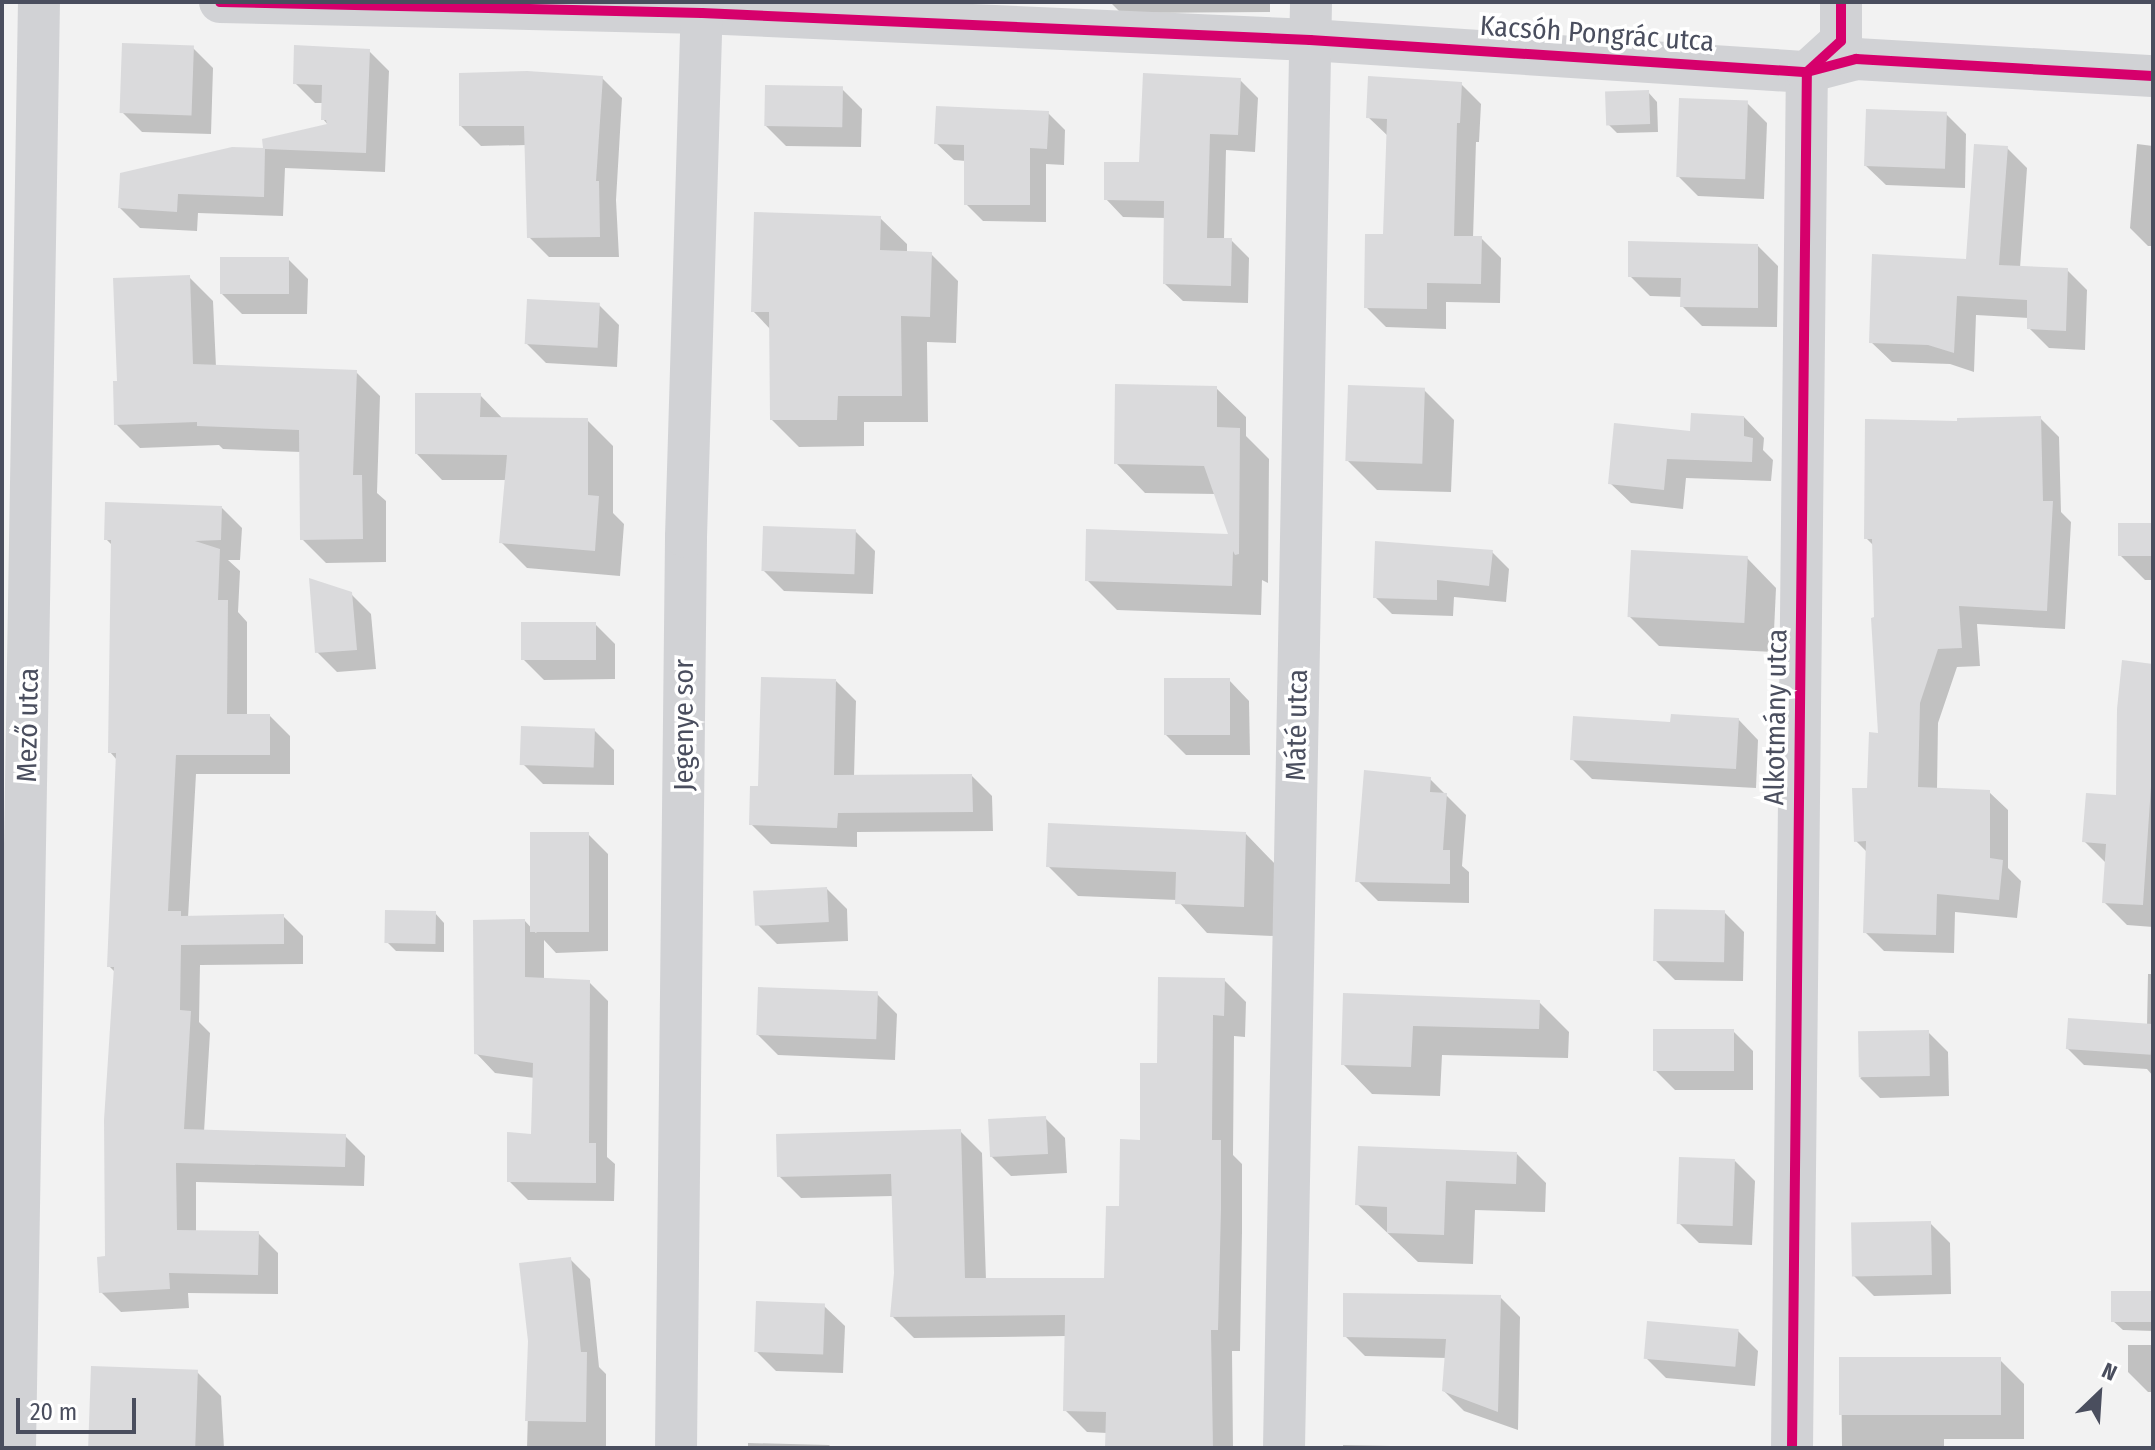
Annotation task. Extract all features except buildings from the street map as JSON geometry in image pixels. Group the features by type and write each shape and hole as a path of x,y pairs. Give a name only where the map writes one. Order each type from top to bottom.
{"street":[{"name":"Mező utca","path":"15,1448 39,2"},
{"name":"Kacsóh Pongrác utca","path":"220,2 702,7 1310,21 1807,72 1856,59 2153,76"},
{"path":"1807,72 1841,41 1841,2"},
{"name":"Jegenye sor","path":"676,1448 686,537 702,7"},
{"name":"Máté utca","path":"1284,1448 1310,21"},
{"name":"Alkotmány utca","path":"1792,1448 1807,72"}],"cycle path":[{"path":"220,2 702,13 1310,40 1807,72 1856,59 2153,76"},
{"path":"1792,1448 1807,72 1841,41 1841,2"}]}
